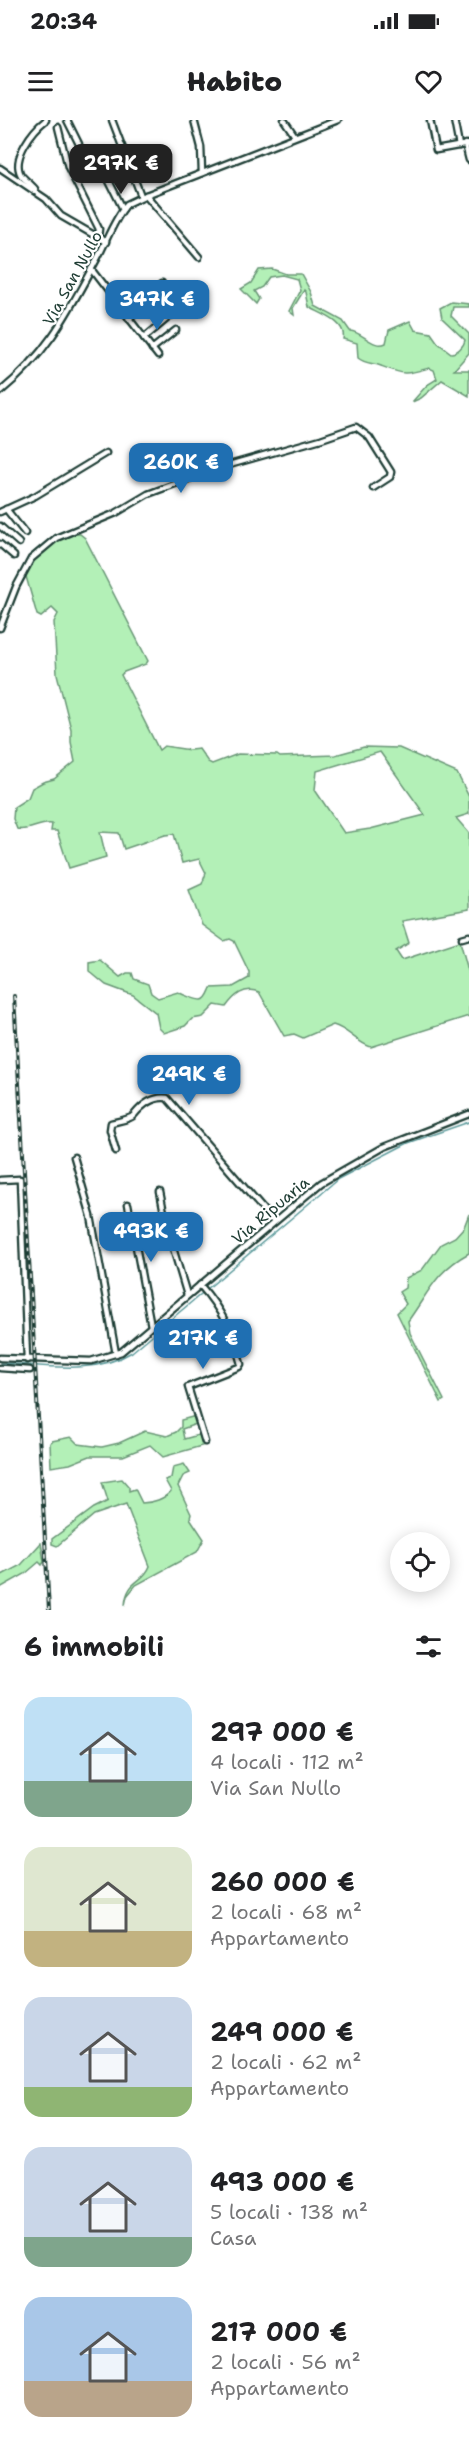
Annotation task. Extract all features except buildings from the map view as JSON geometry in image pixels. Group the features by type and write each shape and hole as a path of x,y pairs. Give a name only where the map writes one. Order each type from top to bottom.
{"street":[{"path":"36,192 23,177 19,167 25,143 46,120"},
{"path":"67,120 80,144"},
{"path":"112,120 144,195 199,257"},
{"path":"194,120 201,147 202,173"},
{"path":"284,120 295,136"},
{"name":"Via San Nullo","path":"0,392 22,373 49,343 68,314 123,209 144,195 338,120"},
{"path":"430,120 436,150 465,144"},
{"path":"454,120 465,144 469,160"},
{"path":"58,127 68,167 98,226 100,232 98,237"},
{"path":"94,151 123,209"},
{"path":"0,168 46,199 61,216 106,242"},
{"path":"91,269 158,356"},
{"path":"129,319 162,283"},
{"path":"144,338 187,302"},
{"path":"152,349 176,330"},
{"path":"0,628 16,587 34,555 56,538 125,509 148,494 215,469 356,427 369,437 391,472 390,477 373,488"},
{"path":"0,512 35,496 106,453"},
{"path":"6,509 25,533"},
{"path":"0,526 19,543"},
{"path":"0,544 14,556"},
{"path":"462,938 469,936"},
{"path":"116,1151 111,1124 133,1116 138,1108 156,1099 167,1098 274,1222"},
{"name":"Via Ripuaria","path":"0,1358 91,1361 116,1354 201,1286 301,1198 344,1168 384,1146 469,1114"},
{"path":"74,1157 91,1216 116,1354"},
{"path":"0,1179 20,1179 27,1360"},
{"path":"160,1192 167,1228 187,1295"},
{"path":"128,1204 151,1326"},
{"path":"201,1286 230,1329 241,1364 228,1372 188,1387 205,1442"},
{"path":"0,1368 30,1370"}],"green space":[{"path":"272,269 286,274 301,274 311,292 315,306 343,321 350,331 377,344 386,343 389,330 410,321 415,330 431,333 438,343 451,353 456,352 465,340 442,318 440,308 451,302 469,304 469,307 453,307 451,316 469,334 469,353 454,370 469,370 469,396 442,380 421,398 412,402 427,385 437,379 434,370 429,368 409,373 400,372 361,360 358,358 357,343 343,339 343,333 337,323 309,307 304,290 293,308 294,315 289,311 300,290 297,279 282,275 269,277 262,287 254,291 259,299 256,304 241,289 251,283 259,270"},
{"path":"80,534 85,538 148,661 121,675 159,750 164,746 199,749 212,764 238,754 280,757 335,755 364,747 399,748 457,773 469,797 469,814 456,818 469,833 469,909 402,921 409,943 396,951 402,960 460,941 469,974 469,1016 371,1047 333,1025 303,1038 294,1034 284,1036 259,992 249,990 236,996 226,1007 215,1005 203,1017 192,1019 185,1026 164,1033 159,1028 156,1013 133,995 106,985 89,971 89,962 100,960 120,977 132,973 134,979 148,984 151,993 158,998 178,992 202,1000 207,997 211,988 233,987 249,978 249,972 234,941 230,939 224,941 202,925 189,890 202,884 206,873 199,859 182,863 174,834 124,849 119,833 100,832 106,857 69,868 57,831 51,831 52,824 17,829 13,819 14,807 28,798 32,788 54,779 75,762 71,729 57,674 54,622 58,614 52,608 41,617 37,615 25,573 46,549 66,537","holes":["380,752 425,815 344,833 315,790 317,771"]},
{"path":"469,1214 469,1253 448,1267 408,1321 410,1333 444,1400 441,1402 397,1313 406,1304 399,1292 405,1288 406,1278 422,1270 441,1244 455,1237 464,1227"},
{"path":"196,1416 199,1423 182,1429 184,1439 202,1434 205,1445 163,1457 150,1445 123,1456 90,1456 70,1464 51,1467 50,1443 52,1441 71,1437 78,1444 102,1447 119,1443 145,1431 167,1436 181,1427 181,1420"},
{"path":"184,1464 190,1473 183,1476 178,1486 191,1514 190,1518 204,1539 197,1552 136,1585 127,1596 125,1605 126,1597 129,1590 150,1566 126,1504 94,1515 57,1546 52,1544 52,1539 94,1508 108,1501 102,1482 122,1479 129,1487 129,1491 135,1489 142,1503 150,1502 162,1498 171,1491 165,1480 171,1478 173,1467"},
{"path":"41,1543 44,1562 42,1565 39,1562 25,1574 0,1588 0,1576 21,1565"}],"waterway":[{"path":"0,1363 85,1367 117,1359 132,1352 338,1179 408,1143 469,1122"}],"railway":[{"path":"14,996 49,1610"}]}
